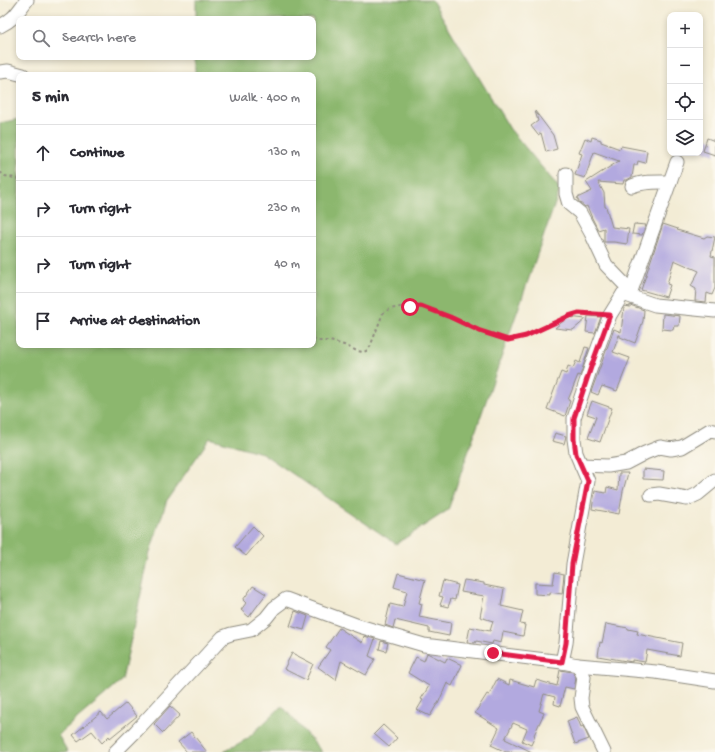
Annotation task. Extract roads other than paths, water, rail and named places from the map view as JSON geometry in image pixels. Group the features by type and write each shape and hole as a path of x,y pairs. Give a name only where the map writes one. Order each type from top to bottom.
{"street":[{"path":"0,26 16,16 27,0"},
{"path":"0,72 8,71 16,73"},
{"path":"562,662 566,643 572,564 588,481 576,454 574,418 610,315 627,293 677,162"},
{"path":"566,174 566,194 569,204 580,213 606,265 627,293 656,304 715,311"},
{"path":"632,186 648,182 670,182"},
{"path":"581,465 608,466 626,463 660,447 671,449 682,447 710,430 715,430"},
{"path":"651,495 659,494 687,499 698,494 715,480"},
{"path":"115,752 136,732 223,637 251,630 266,618 274,608 286,599 359,626 424,645 562,662 578,666 656,672 715,681"},
{"path":"578,666 584,677 581,698 582,707 604,752"}]}
